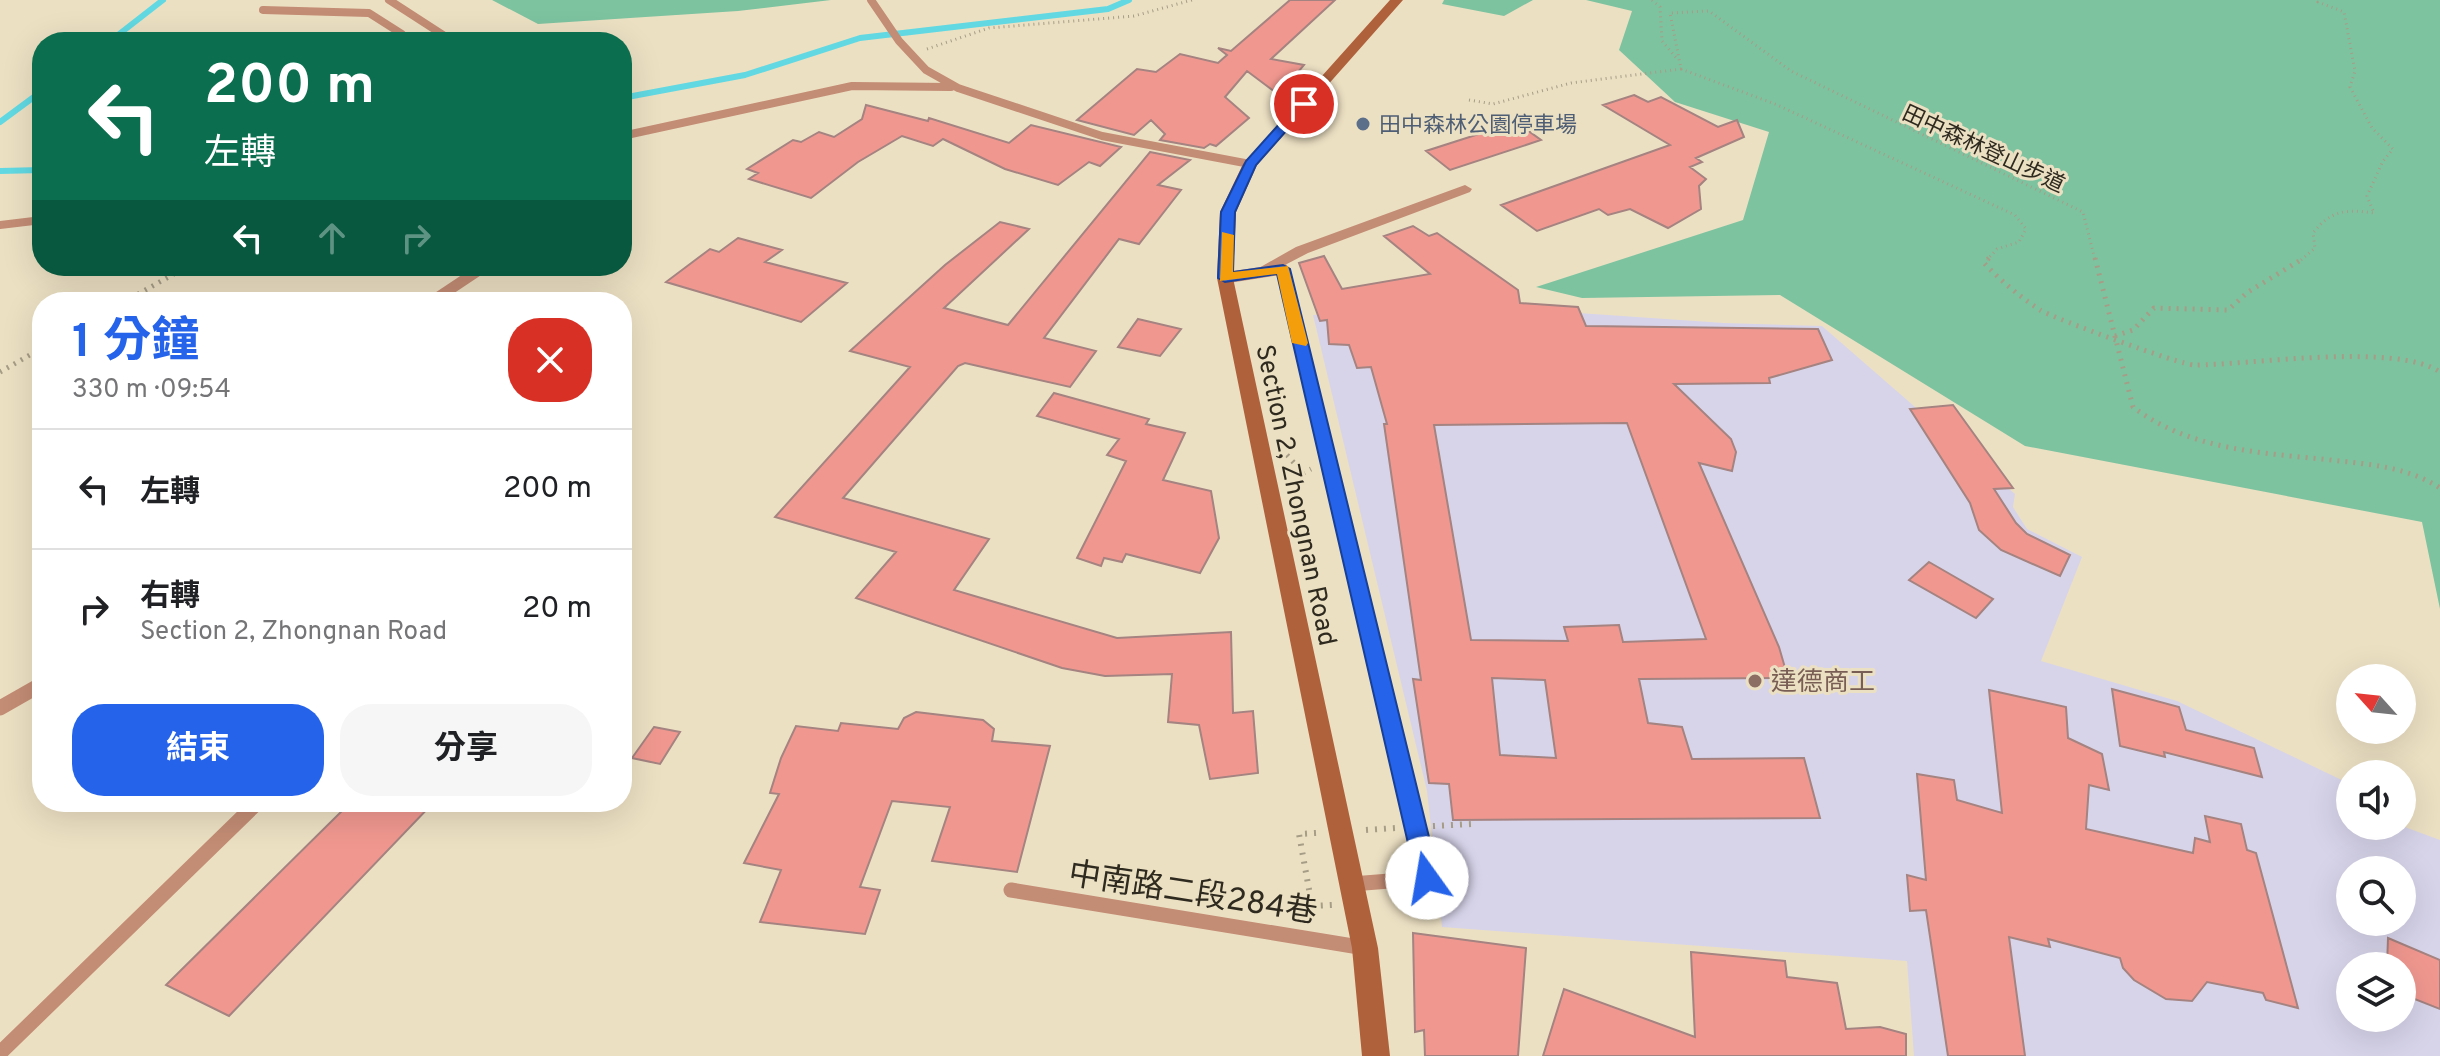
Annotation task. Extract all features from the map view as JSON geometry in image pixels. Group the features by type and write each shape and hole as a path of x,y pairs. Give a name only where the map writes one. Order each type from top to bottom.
{"main road":[{"name":"Section 2, Zhongnan Road","path":"1376,1056 1365,948 1225,278 1228,212 1250,164 1397,0"}],"street":[{"path":"1258,273 1302,250 1465,189"}],"lane":[{"path":"389,0 439,32"},
{"path":"871,0 899,41 926,70 958,88 1102,136 1250,164"},
{"path":"263,10 369,13 399,32"},
{"path":"632,134 852,86 958,88"},
{"path":"0,225 32,221"},
{"path":"1225,278 1283,269 1427,878 1352,884"},
{"path":"446,292 470,276"},
{"path":"0,708 32,690"},
{"path":"0,1053 248,812"},
{"name":"中南路二段284巷","path":"1011,890 1365,948"}],"path":[{"path":"914,57 941,42 989,28 1134,16 1192,0"},
{"path":"1652,0 1660,7 1662,41 1679,60"},
{"path":"2114,336 2133,330 2154,308 2228,310 2242,293 2303,260 2315,248 2313,233 2323,219 2339,209 2374,213 2367,196 2383,161 2393,149 2372,133 2364,110 2350,87 2355,71 2344,12 2318,2 2321,0"},
{"name":"田中森林登山步道","path":"1681,69 1670,13 1709,11 1791,71 2083,212 2114,336"},
{"name":"田中森林登山步道","path":"1469,100 1493,104 1571,83 1681,69 1775,104 2015,215 2026,229 2019,242 1997,249 1984,263 2006,286 2043,312 2114,336"},
{"path":"142,292 170,276"},
{"path":"2114,336 2190,365 2276,358 2363,358 2428,364 2440,372"},
{"path":"2114,336 2133,407 2149,423 2222,445 2398,468 2428,479 2440,488"},
{"path":"0,372 32,354"},
{"path":"1260,441 1275,441 1303,473 1310,472 1321,433"},
{"path":"1430,827 1472,824"},
{"path":"1357,831 1401,828"},
{"path":"1312,906 1299,834 1328,832"}],"shaded area":[{"name":"達德商工","path":"1490,307 1724,323 1822,326 2015,494 2013,507 2027,529 2082,557 2041,661 2177,701 2336,777 2336,840 2416,840 2416,831 2440,840 2440,1056 1914,1056 1907,961 1442,927 1427,791 1313,315"}],"green space":[{"path":"492,0 831,0 738,11 538,24"},
{"path":"1444,0 1533,0 1504,16 1442,4"},
{"path":"1586,0 2440,0 2440,609 2422,522 2025,446 1780,295 1582,298 1536,287 1743,220 1769,132 1675,102 1619,50 1632,11"}],"building":[{"path":"1290,0 1335,0 1271,59 1304,65 1279,95 1247,71 1225,97 1249,118 1216,146 1210,144 1204,148 1160,140 1165,134 1151,120 1134,135 1077,120 1137,69 1156,72 1180,54 1218,63 1227,55 1218,48 1231,51"},
{"path":"1634,95 1648,102 1661,97 1718,127 1737,120 1744,137 1696,158 1702,162 1690,167 1706,179 1699,186 1701,209 1668,228 1630,209 1608,215 1599,209 1537,231 1501,205 1670,145 1603,105"},
{"path":"866,105 928,121 929,118 1009,143 1031,125 1121,147 1100,166 1089,162 1058,185 1005,169 943,139 933,146 902,136 858,162 811,198 749,179 758,173 747,169 793,140 801,142 819,132 834,137 862,119"},
{"path":"1516,122 1541,140 1450,170 1426,151"},
{"path":"1150,152 1190,160 1158,185 1181,190 1139,244 1119,239 1044,338 1096,351 1070,387 965,363 958,366 843,498 989,539 954,590 1117,638 1231,632 1233,713 1253,711 1258,773 1210,779 1199,725 1168,722 1172,674 1105,676 1062,668 856,598 896,552 775,517 910,367 850,351 945,265 1000,222 1029,229 944,308 1008,325"},
{"path":"1413,226 1429,236 1437,233 1518,290 1520,303 1578,307 1586,326 1818,329 1832,360 1769,378 1770,383 1674,384 1731,439 1736,452 1732,471 1699,463 1779,647 1788,678 1639,679 1648,723 1682,727 1692,759 1804,758 1820,818 1453,820 1449,784 1429,783 1413,679 1421,680 1384,424 1387,424 1371,367 1357,368 1349,345 1329,344 1327,320 1320,321 1299,263 1324,256 1342,289 1430,274 1384,236","holes":["1627,423 1706,639 1623,642 1619,625 1564,627 1568,641 1471,640 1434,425","1492,678 1545,680 1556,758 1500,755"]},
{"path":"738,238 782,250 765,262 847,283 801,322 666,282 710,249 719,252"},
{"path":"1138,319 1181,329 1160,356 1118,347"},
{"path":"1054,393 1149,419 1146,424 1185,433 1163,480 1211,491 1219,538 1200,573 1126,554 1122,562 1104,558 1101,566 1077,558 1126,461 1107,455 1119,439 1037,416"},
{"path":"1953,405 2013,488 1994,489 2016,523 2027,534 2070,555 2060,576 2001,550 1979,530 1970,503 1910,409"},
{"path":"1929,562 1993,599 1976,618 1909,580"},
{"path":"2112,689 2179,707 2186,730 2254,748 2262,777 2164,752 2165,757 2120,746"},
{"path":"1989,690 2066,707 2068,738 2102,754 2109,790 2089,785 2086,829 2193,853 2195,838 2210,842 2205,816 2241,824 2247,850 2256,853 2298,1008 2266,1000 2263,993 2207,982 2192,1001 2166,999 2134,980 2123,968 2120,958 2048,939 2050,947 2009,937 2025,1056 1948,1056 1926,910 1910,911 1907,875 1926,880 1917,774 1954,780 1957,800 2002,813"},
{"path":"916,712 983,720 994,729 992,741 1050,746 1017,872 932,861 950,807 892,801 860,887 880,890 865,934 760,922 781,870 744,863 779,794 770,793 781,758 796,726 838,731 841,723 898,729 904,718"},
{"path":"654,727 680,732 660,764 632,758"},
{"path":"341,812 424,812 229,1016 166,985"},
{"path":"1413,933 1526,948 1518,1056 1425,1056 1424,1030 1415,1032"},
{"path":"2388,938 2440,960 2440,1009 2416,1000 2416,952 2388,952"},
{"path":"1691,952 1785,961 1787,977 1837,983 1846,1029 1880,1027 1906,1034 1906,1056 1543,1056 1564,989 1695,1037"}],"waterway":[{"path":"122,32 163,0"},
{"path":"632,96 745,75 860,38 1108,9 1129,0"},
{"path":"0,122 32,98"},
{"path":"0,171 32,170"}],"slow traffic":[{"path":"1227,235 1225,278 1283,269 1300,343"}],"place":[{"name":"田中森林公園停車場","path":"1363,124"},
{"name":"達德商工","path":"1755,681"}],"route":[{"path":"1304,104 1250,164 1228,212 1225,278 1283,269 1427,878"}]}
